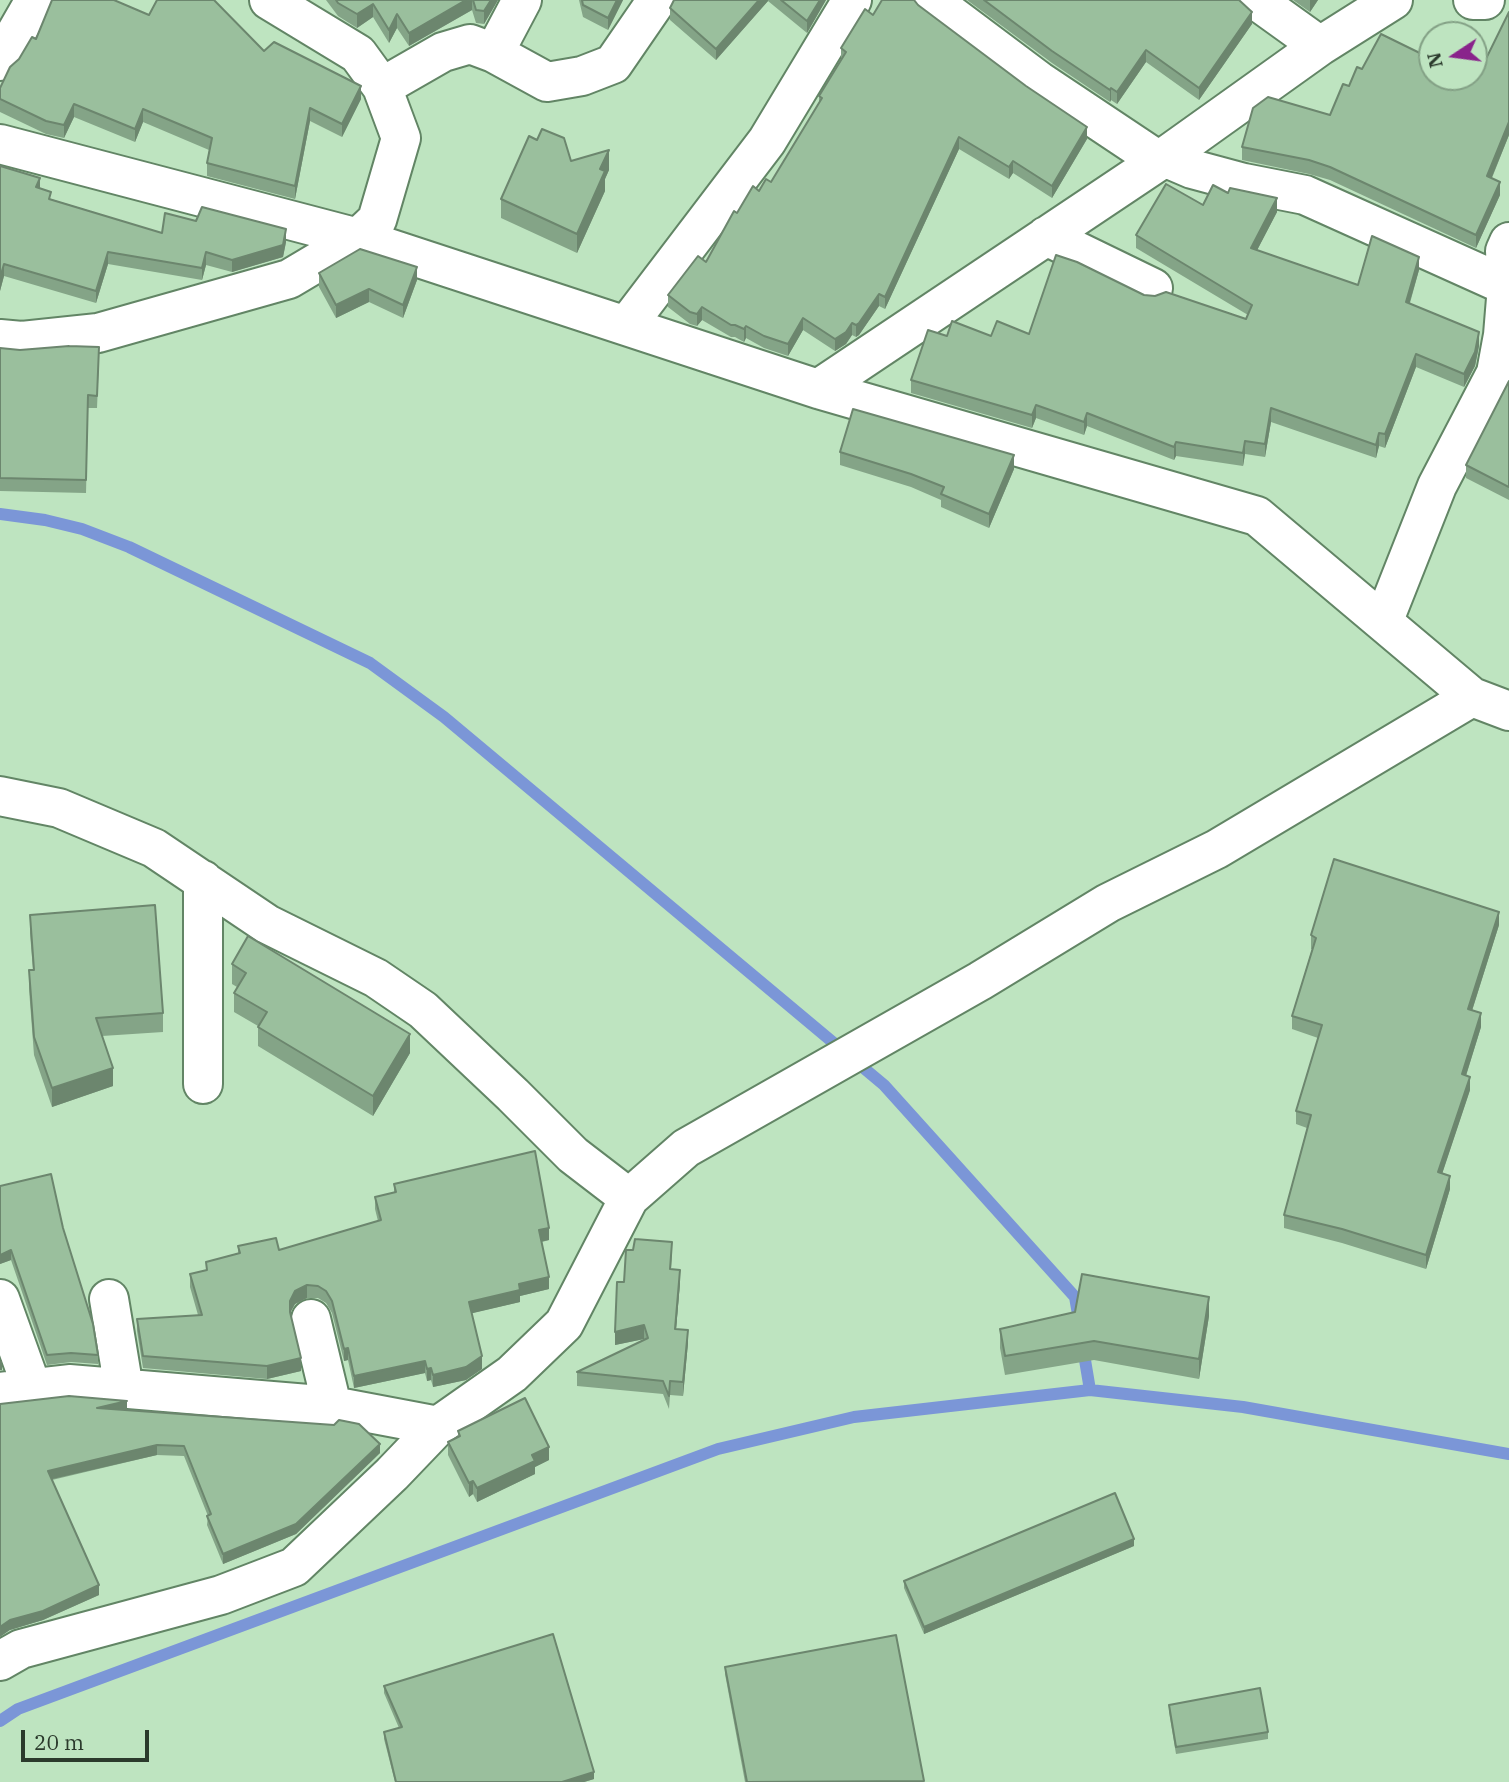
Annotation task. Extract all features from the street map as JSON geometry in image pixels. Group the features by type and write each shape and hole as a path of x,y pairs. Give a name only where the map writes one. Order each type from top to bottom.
{"street":[{"path":"0,61 35,0"},
{"path":"0,339 22,341 97,333 289,279 358,238 377,220 401,138 382,87 358,54 269,0"},
{"path":"494,53 522,0"},
{"path":"382,87 443,52 470,44 494,53 547,82 582,76 613,64 657,0"},
{"path":"627,325 767,141 852,0"},
{"path":"931,0 1039,81 1161,159 1244,183 1305,195 1507,286"},
{"path":"1256,0 1321,46"},
{"path":"818,388 1161,159 1321,46 1393,0"},
{"path":"1473,0 1485,0"},
{"path":"0,144 358,238 818,388 1257,516 1384,620 1472,697 1509,711"},
{"path":"1046,236 1153,288"},
{"path":"1384,620 1437,486 1496,373 1503,335 1507,286 1505,251 1509,242"},
{"path":"0,1661 21,1649 221,1595 294,1567 392,1474 438,1426 512,1374 564,1324 629,1198 686,1148 980,981 1108,903 1217,849 1472,697"},
{"path":"0,796 59,808 155,848 267,924 376,978 423,1010 573,1155 629,1198"},
{"path":"203,880 203,1084"},
{"path":"0,1299 16,1390 68,1384 332,1406 438,1426"},
{"path":"109,1299 124,1389"},
{"path":"312,1320 332,1406"}],"building":[{"path":"52,0 114,0 149,15 157,0 214,0 264,51 274,42 361,86 342,124 310,108 295,186 207,163 212,138 143,109 135,129 74,104 64,125 46,121 0,99 0,88 10,67 19,59 32,37 36,39"},
{"path":"336,0 466,0 409,33 397,14 389,30 373,4 357,14"},
{"path":"473,0 491,0 484,11 476,10"},
{"path":"582,0 617,0 608,18 583,5"},
{"path":"674,0 759,0 716,49 670,8"},
{"path":"781,0 820,0 807,21"},
{"path":"882,0 914,0 1026,86 1087,127 1052,186 1013,161 1009,167 959,137 885,297 879,294 859,323 852,323 846,332 835,339 803,318 788,344 764,336 746,326 744,329 731,325 702,307 697,314 690,312 668,295 698,256 706,262 734,211 737,213 753,186 759,191 766,179 771,182 822,98 819,96 846,52 841,48 865,9 873,15"},
{"path":"984,0 1239,0 1252,12 1199,88 1146,50 1117,92 1052,51"},
{"path":"1509,12 1509,122 1487,176 1500,182 1476,235 1330,167 1309,160 1242,147 1253,108 1268,97 1330,115 1343,84 1349,86 1357,67 1362,69 1381,34 1418,52 1418,91 1488,91 1488,55"},
{"path":"542,129 564,138 571,161 609,150 600,169 605,171 577,234 501,199 529,136 537,140"},
{"path":"0,166 40,178 36,187 51,192 49,199 162,233 165,213 196,221 202,207 286,229 283,245 232,260 206,252 202,268 108,252 96,291 4,264 0,278"},
{"path":"1166,184 1203,205 1213,185 1228,193 1230,188 1277,198 1251,248 1358,285 1372,236 1419,257 1406,302 1479,332 1475,352 1464,374 1416,354 1385,434 1379,433 1376,445 1271,408 1265,444 1245,441 1243,453 1176,442 1174,447 1087,413 1084,422 1036,405 1032,415 911,380 928,330 947,336 952,321 991,336 997,321 1029,334 1056,255 1077,262 1144,295 1155,296 1166,292 1246,319 1252,305 1136,235"},
{"path":"360,249 417,267 403,305 369,289 336,305 319,273"},
{"path":"69,346 99,347 97,396 88,395 86,480 0,478 0,348 20,350"},
{"path":"1509,381 1509,487 1466,465"},
{"path":"853,409 1014,455 989,514 941,494 944,487 840,452"},
{"path":"1334,859 1499,912 1468,1009 1481,1013 1462,1074 1470,1077 1438,1172 1450,1176 1426,1255 1342,1229 1284,1215 1311,1115 1296,1111 1322,1025 1292,1016 1316,938 1311,935"},
{"path":"155,905 163,1013 96,1018 113,1068 52,1088 34,1037 29,970 34,970 30,915"},
{"path":"248,936 410,1034 373,1096 258,1027 267,1012 234,993 246,973 232,964"},
{"path":"535,1151 549,1228 539,1230 549,1277 519,1284 520,1290 469,1302 482,1356 466,1367 433,1375 431,1368 427,1369 425,1361 354,1376 348,1348 344,1349 332,1301 326,1291 318,1286 307,1285 295,1291 290,1301 301,1358 267,1366 143,1356 137,1319 202,1315 190,1274 207,1270 206,1262 240,1253 238,1246 276,1238 279,1250 381,1220 375,1197 396,1192 394,1184"},
{"path":"51,1174 63,1228 93,1324 98,1355 47,1355 11,1250 0,1255 0,1186"},
{"path":"635,1239 672,1242 670,1269 680,1270 675,1329 688,1330 683,1382 670,1381 669,1396 663,1381 577,1372 648,1338 644,1325 615,1332 617,1282 624,1282 626,1250 633,1250"},
{"path":"1082,1274 1209,1297 1199,1359 1094,1341 1005,1356 1000,1329 1075,1312"},
{"path":"69,1396 127,1401 97,1408 334,1425 339,1420 359,1424 380,1444 296,1524 223,1554 207,1516 211,1514 184,1446 157,1445 48,1471 99,1585 43,1611 10,1620 0,1627 0,1404"},
{"path":"525,1398 549,1447 532,1455 535,1461 477,1488 473,1481 469,1483 448,1442 460,1436 458,1431"},
{"path":"1115,1493 1134,1539 924,1627 904,1581"},
{"path":"553,1634 594,1772 562,1782 396,1782 384,1732 402,1727 384,1686"},
{"path":"896,1635 924,1781 747,1782 725,1667"},
{"path":"1260,1688 1268,1732 1176,1747 1169,1705"}],"waterway":[{"path":"0,514 45,520 82,529 129,547 370,663 444,717 884,1085 1075,1297 1079,1320"},
{"path":"1083,1348 1090,1390 1243,1407 1509,1454"},
{"path":"0,1721 18,1709 718,1449 854,1417 1090,1390"}]}
